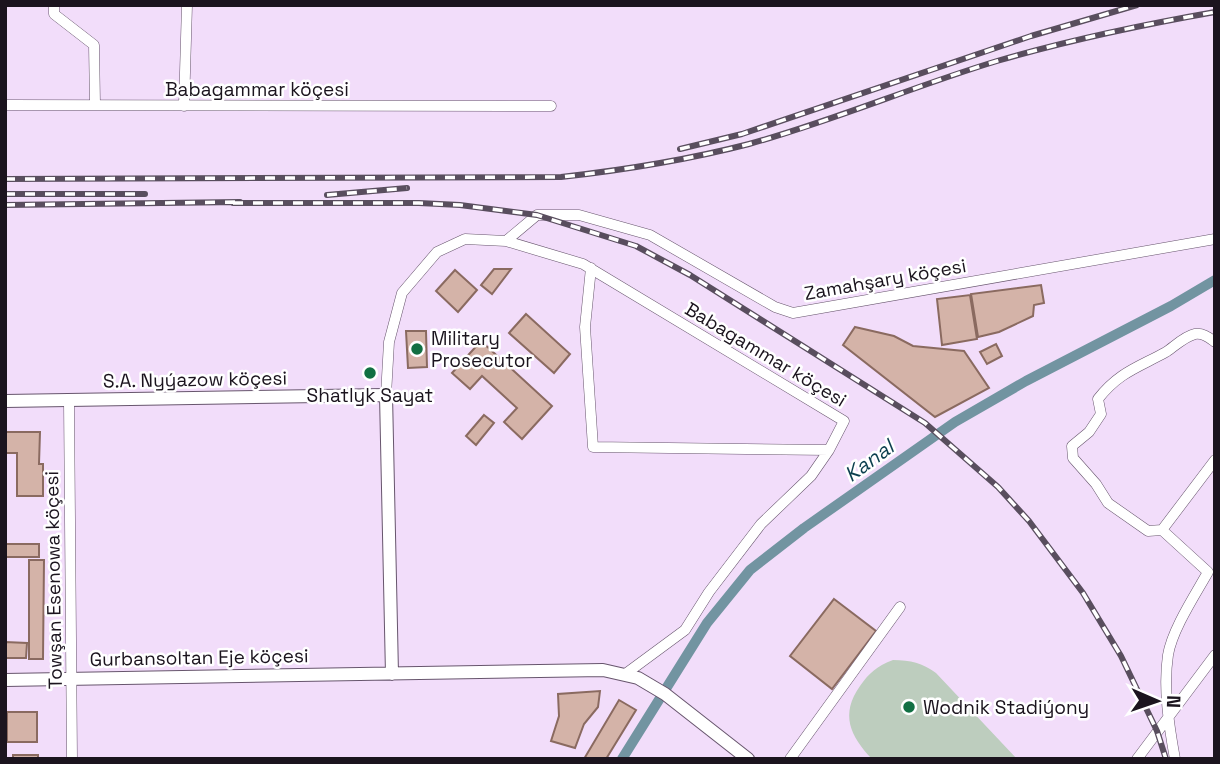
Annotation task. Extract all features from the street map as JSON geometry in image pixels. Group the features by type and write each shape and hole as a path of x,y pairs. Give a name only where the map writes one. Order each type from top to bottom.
{"street":[{"path":"54,5 54,14 94,45 95,104"},
{"path":"184,106 187,5"},
{"name":"Babagammar köçesi","path":"5,105 551,106"},
{"name":"Zamahşary köçesi","path":"506,241 537,215 579,215 650,235 775,307 793,313 1215,239"},
{"name":"Babagammar köçesi","path":"386,395 389,342 401,293 437,252 465,239 506,241 591,268 844,421 811,476 761,524 709,592 685,630 624,675"},
{"path":"591,268 585,327 593,447 829,450"},
{"path":"1175,759 1167,718 1168,654 1183,616 1208,572 1162,530 1148,531 1108,503 1096,484 1073,458 1072,446 1089,432 1101,414 1098,399 1107,387 1134,367 1193,334 1204,334 1215,342"},
{"path":"386,395 392,674"},
{"name":"S.A. Nyýazow köçesi","path":"5,401 386,395"},
{"name":"Towşan Esenowa köçesi","path":"69,401 72,759"},
{"path":"1162,530 1215,460"},
{"path":"790,759 900,607"},
{"path":"1137,759 1215,655"},
{"name":"Gurbansoltan Eje köçesi","path":"5,680 603,670 638,678 666,694 748,759"}],"green space":[{"name":"Wodnik Stadiýony","path":"893,660 916,663 936,673 1017,759 872,759 853,733 850,706 867,677 878,667"}],"building":[{"path":"494,269 511,269 492,294 481,285"},
{"path":"455,270 477,290 458,312 436,291"},
{"path":"1041,285 1044,303 1034,305 1033,316 999,332 978,337 971,294"},
{"path":"970,295 977,339 942,345 937,299"},
{"path":"526,314 570,354 554,373 509,333"},
{"path":"855,327 894,336 913,346 964,351 989,388 935,417 843,345"},
{"name":"Military Prosecutor","path":"406,331 426,331 427,367 408,368"},
{"path":"481,341 552,406 522,439 504,422 517,408 482,376 470,389 452,373"},
{"path":"996,344 1002,356 987,364 980,352"},
{"path":"484,415 494,423 476,445 466,436"},
{"path":"5,432 40,432 39,464 43,464 43,496 17,496 17,453 5,453"},
{"path":"5,544 39,544 39,557 5,557"},
{"path":"29,560 44,560 43,659 29,659"},
{"path":"834,599 876,631 832,689 790,656"},
{"path":"5,642 27,643 26,658 5,658"},
{"path":"600,691 598,707 584,724 575,748 551,741 559,716 558,694"},
{"path":"619,700 636,710 606,759 584,759"},
{"path":"7,712 37,712 37,742 7,742"},
{"path":"13,755 38,755 38,759 13,759"}],"waterway":[{"name":"Kanal","path":"622,759 707,623 750,570 804,528 955,422 1215,280"}],"railway":[{"path":"680,149 742,134 1031,36 1137,5"},
{"path":"5,179 561,177 608,171 679,160 749,144 997,61 1051,46 1215,12"},
{"path":"327,195 407,188"},
{"path":"5,194 145,194"},
{"path":"5,205 240,202"},
{"path":"233,203 419,203 460,205 537,215 636,246 690,275 925,423 998,487 1029,521 1083,593 1121,656 1157,731 1166,759"}],"place":[{"name":"Military Prosecutor","path":"417,349"},
{"name":"Shatlyk Sayat","path":"370,373"},
{"name":"Wodnik Stadiýony","path":"909,707"}]}
